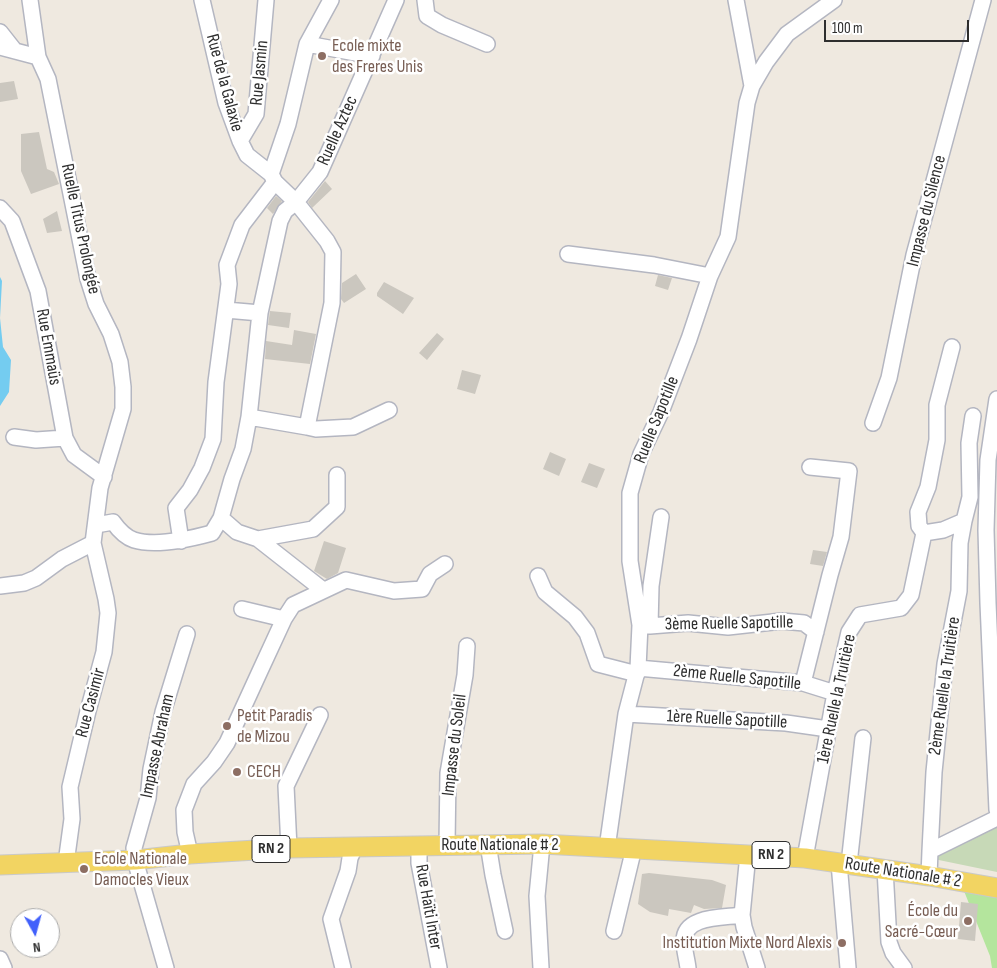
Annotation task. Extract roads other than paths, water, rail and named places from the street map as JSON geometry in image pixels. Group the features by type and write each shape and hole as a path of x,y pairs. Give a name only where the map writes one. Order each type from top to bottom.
{"main road":[{"name":"Route Nationale # 2","path":"0,865 135,860 190,854 289,848 447,844 542,844 805,858 997,888"}],"street":[{"name":"Ruelle Titus Prolongée","path":"30,0 38,58 48,79 88,279 96,304 111,334 120,362 123,387 123,409 100,488 93,543"},
{"name":"Rue de la Galaxie","path":"202,0 226,103 247,155 296,202 327,241 333,252 332,303 307,427"},
{"name":"Rue Jasmin","path":"240,141 256,114 266,0"},
{"path":"181,541 176,508 190,490 202,468 214,438 216,382 229,284 227,265 242,225 273,178 307,44 331,0"},
{"name":"Ruelle Aztec","path":"221,518 232,479 244,448 260,313 280,221 285,211 296,202 320,172 396,0"},
{"path":"425,0 427,16 442,26 487,44"},
{"name":"Ruelle Sapotille","path":"607,848 626,714 637,671 645,626 630,561 630,492 641,454 661,412 689,339 710,276 728,237 747,103 752,86 736,0"},
{"path":"752,86 786,34 834,0"},
{"name":"Impasse du Silence","path":"873,423 889,378 914,255 983,0"},
{"path":"0,32 7,49 38,58"},
{"path":"307,44 372,56"},
{"name":"Rue Emmaüs","path":"0,208 12,222 38,291 65,438 74,455 104,477"},
{"path":"568,254 654,265 710,276"},
{"path":"226,310 260,313"},
{"name":"1ère Ruelle la Truitière","path":"805,858 835,693 849,632 860,615 901,608 911,594 924,533 919,526 918,512 928,487 937,440 937,405 952,348"},
{"path":"997,398 988,460 986,530 997,810"},
{"path":"248,418 316,429 353,427 388,410"},
{"name":"2ème Ruelle la Truitière","path":"929,876 934,772 946,664 959,591 960,543 970,497 969,443 973,416"},
{"path":"14,437 36,440 65,438"},
{"path":"803,683 841,537 849,471 810,467"},
{"path":"258,539 312,530 336,507 337,475"},
{"path":"645,626 661,517"},
{"path":"96,525 113,522 120,531 142,545 181,541 212,533 221,518 237,532 258,539 323,590"},
{"path":"924,533 943,530 964,521"},
{"path":"0,586 24,583 36,578 62,559 93,543"},
{"name":"Rue Casimir","path":"66,862 72,819 70,787 104,652 108,613 93,543"},
{"path":"190,854 184,810 194,784 214,762 227,743 284,620 293,605 346,580 394,591 422,589 430,574 445,564"},
{"name":"2ème Ruelle Sapotille","path":"538,576 545,592 575,617 587,633 598,664 637,671 803,683 835,693"},
{"path":"242,609 284,620"},
{"name":"3ème Ruelle Sapotille","path":"645,626 688,623 728,627 782,621 804,623 816,632"},
{"name":"Impasse Abraham","path":"135,860 134,848 148,798 151,768 164,712 187,634"},
{"name":"Impasse du Soleil","path":"447,844 448,773 465,675 467,646"},
{"name":"1ère Ruelle Sapotille","path":"626,714 786,723 828,729"},
{"path":"289,848 286,786 320,715"},
{"path":"848,968 844,863 863,738"},
{"path":"930,851 997,818"},
{"path":"488,844 492,875 505,931"},
{"path":"540,968 537,896 542,844"},
{"name":"Rue Haïti Inter","path":"418,846 419,863 439,968"},
{"path":"343,968 331,919 355,847"},
{"path":"614,931 634,848"},
{"path":"748,854 742,915 757,968"},
{"path":"135,860 166,968"},
{"path":"885,869 889,942 893,953 904,968"},
{"path":"688,968 684,940 685,933 689,927 698,921 742,915"},
{"path":"0,959 4,968"}],"water":[{"path":"0,277 2,281 0,318"},
{"path":"0,318 3,347 11,360 9,392 0,406"}],"place":[{"name":"Ecole mixte des Freres Unis","path":"322,56"},
{"name":"Petit Paradis de Mizou","path":"227,726"},
{"name":"CECH","path":"237,772"},
{"name":"Ecole Nationale Damocles Vieux","path":"84,869"},
{"name":"École du Sacré-Cœur","path":"968,921"},
{"name":"Institution Mixte Nord Alexis","path":"842,943"}]}
